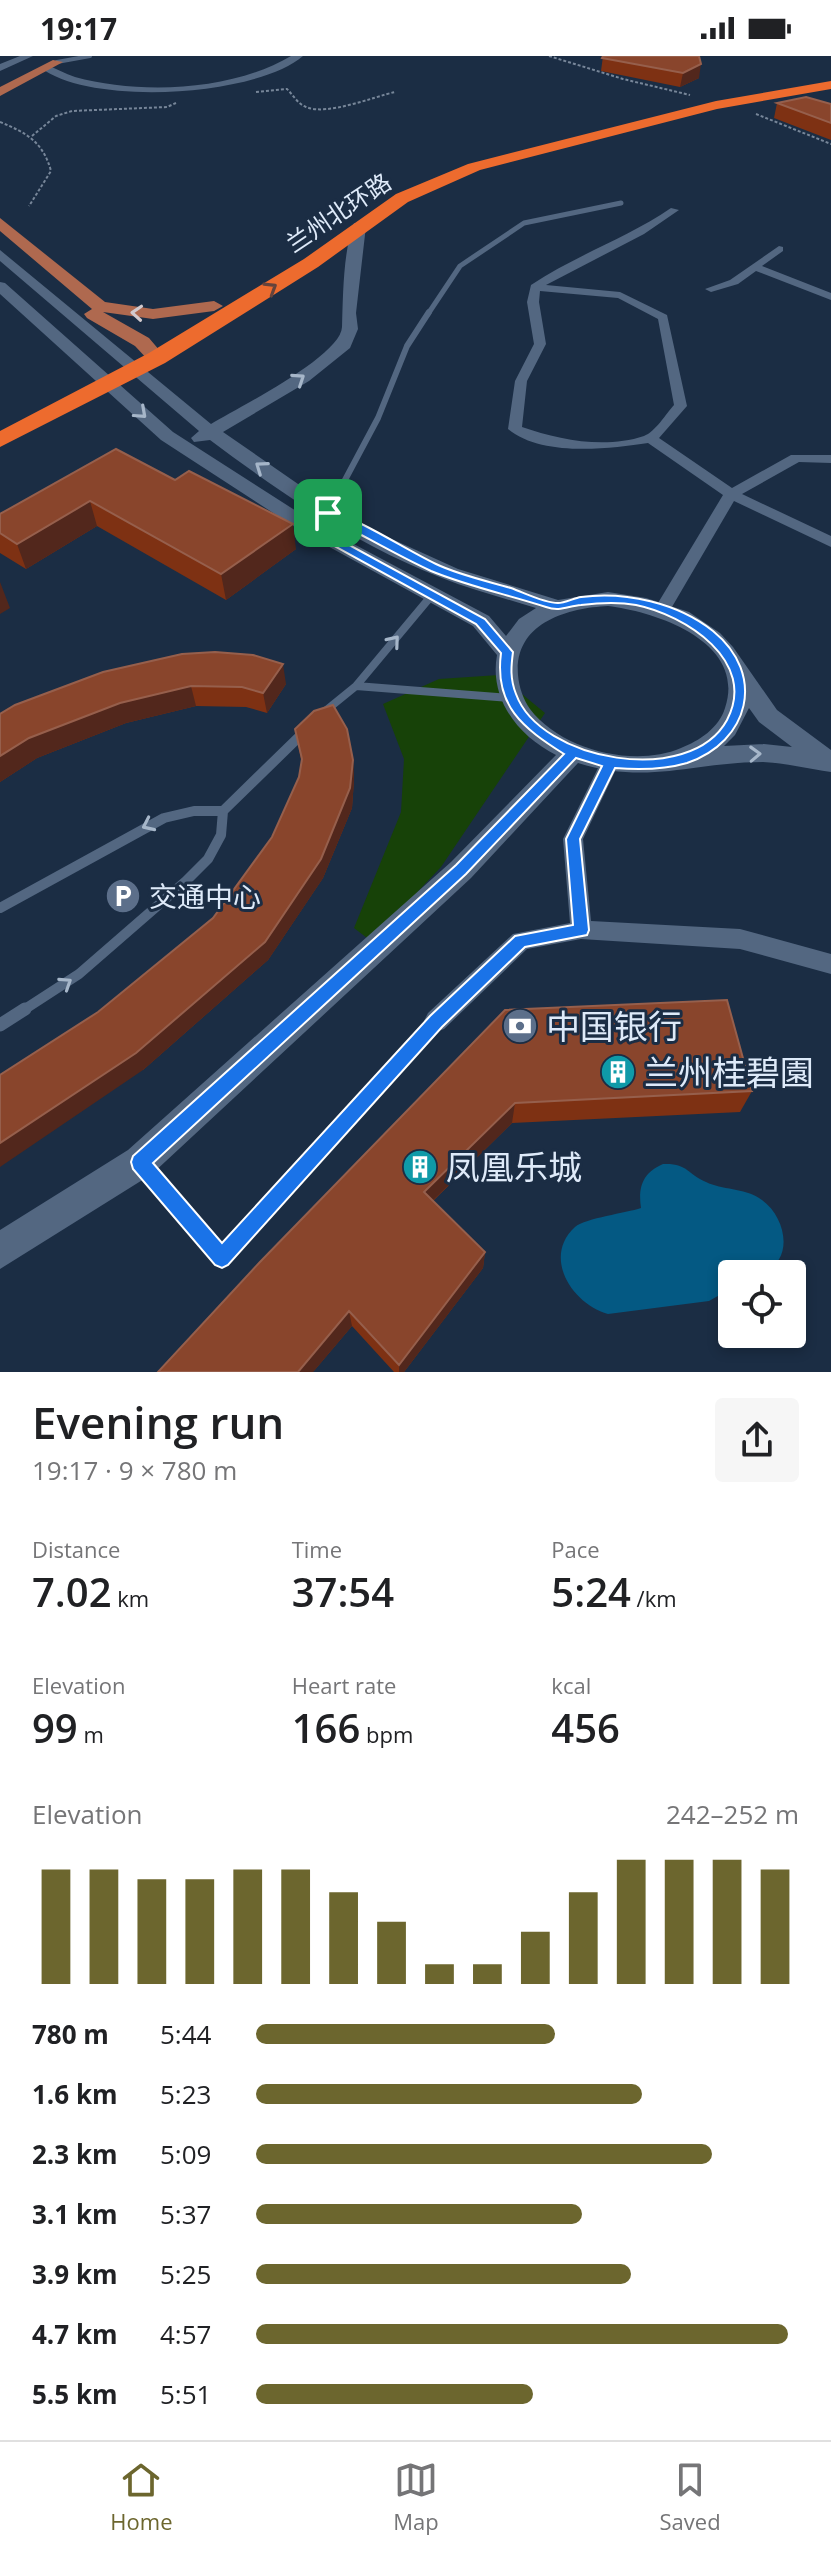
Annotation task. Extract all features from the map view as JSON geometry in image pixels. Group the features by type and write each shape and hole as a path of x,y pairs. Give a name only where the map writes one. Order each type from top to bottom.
{"highway":[{"name":"兰州北环路","path":"0,440 150,350 311,263 402,198 474,167 704,99 831,78"},
{"name":"兰州北环路","path":"0,419 150,350 330,229 381,198 449,166 604,128 831,85"}],"main road":[{"path":"0,60 9,56"},
{"path":"0,68 42,60 99,77 153,83 220,76 249,69 278,56"},
{"path":"42,60 84,83 148,89 230,81 263,74 298,56"},
{"path":"0,86 42,60"},
{"path":"0,92 42,60"},
{"path":"0,223 99,306 123,312 153,314 214,306"},
{"path":"176,442 303,377 344,345 350,329 348,313 359,226"},
{"path":"0,237 86,310 150,350"},
{"path":"0,254 205,428 328,513 436,569 557,607"},
{"path":"0,286 176,442 311,529 481,621 507,652"},
{"path":"608,599 663,608 689,620 711,636 728,655 738,676 768,716 828,761 764,753 684,758 649,765 610,763 573,753 534,729 510,698 504,675 507,652 526,625 557,607 608,599"},
{"path":"684,758 712,744 731,724 740,701 738,676"},
{"path":"0,1251 140,1162 461,870 573,753"}],"street":[{"path":"535,287 620,295 663,317 681,406 651,439 608,445 575,445 543,439 515,429 521,381 540,344 533,302 535,287 555,272 651,228 674,210"},
{"path":"711,289 734,282 779,249"},
{"path":"755,267 831,297"},
{"path":"651,439 731,494 831,542"},
{"path":"663,608 731,494 796,458 831,459"},
{"path":"581,930 573,839 610,763"},
{"path":"436,1021 521,941 581,930 740,939 831,964"}],"lane":[{"path":"42,60 90,56"},
{"path":"311,529 328,513 378,418 407,346 460,266 524,223 621,203"},
{"path":"319,717 356,686 432,595"},
{"path":"356,686 510,698"},
{"path":"0,1025 79,974 186,881 208,859 221,835 223,811 308,728"},
{"path":"0,908 164,818 194,811 223,811"},
{"path":"140,1162 222,1258 436,1021"}],"path":[{"path":"251,92 287,89 304,106 311,108 347,104 395,92"},
{"path":"32,136 62,114 103,108 167,107 176,103"},
{"path":"0,122 32,136 46,149 51,171 29,206"}],"green space":[{"path":"499,675 545,713 441,867 371,941 354,928 401,812 404,759 383,704 439,679"}],"water":[{"path":"663,1164 683,1167 712,1185 759,1198 776,1216 784,1239 783,1250 778,1260 718,1260 718,1296 709,1301 608,1314 583,1300 566,1278 561,1265 565,1239 580,1224 641,1208 643,1182"}],"building":[{"path":"603,56 699,56 701,64 683,73"},
{"path":"806,97 831,104 831,123 777,103"},
{"path":"116,449 175,480 189,471 293,524 221,574 90,501 17,544 0,533 0,514"},
{"path":"215,652 253,655 283,664 263,693 242,687 191,686 120,703 29,738 0,756 0,714 15,705 103,672 182,654"},
{"path":"333,705 347,729 353,760 350,788 321,859 265,942 136,1053 0,1143 0,1075 98,1012 213,918 272,837 299,777 302,759 295,729 314,711"},
{"path":"727,1000 752,1091 515,1103 424,1192 485,1252 399,1365 349,1311 298,1372 158,1372 259,1263 505,1010"}],"place":[{"name":"交通中心","path":"123,896"},
{"name":"中国银行","path":"520,1026"},
{"name":"兰州桂碧園","path":"618,1072"},
{"name":"凤凰乐城","path":"420,1167"}],"route":[{"path":"328,513 311,529 481,621 507,652 504,675 510,698 534,729 573,753 610,763 573,839 581,930 521,941 436,1021 222,1258 140,1162 461,870 573,753 610,763 649,765 684,758 712,744 731,724 740,701 738,676 728,655 711,636 689,620 663,608 636,601 608,599 557,607 436,569 328,513"}]}
